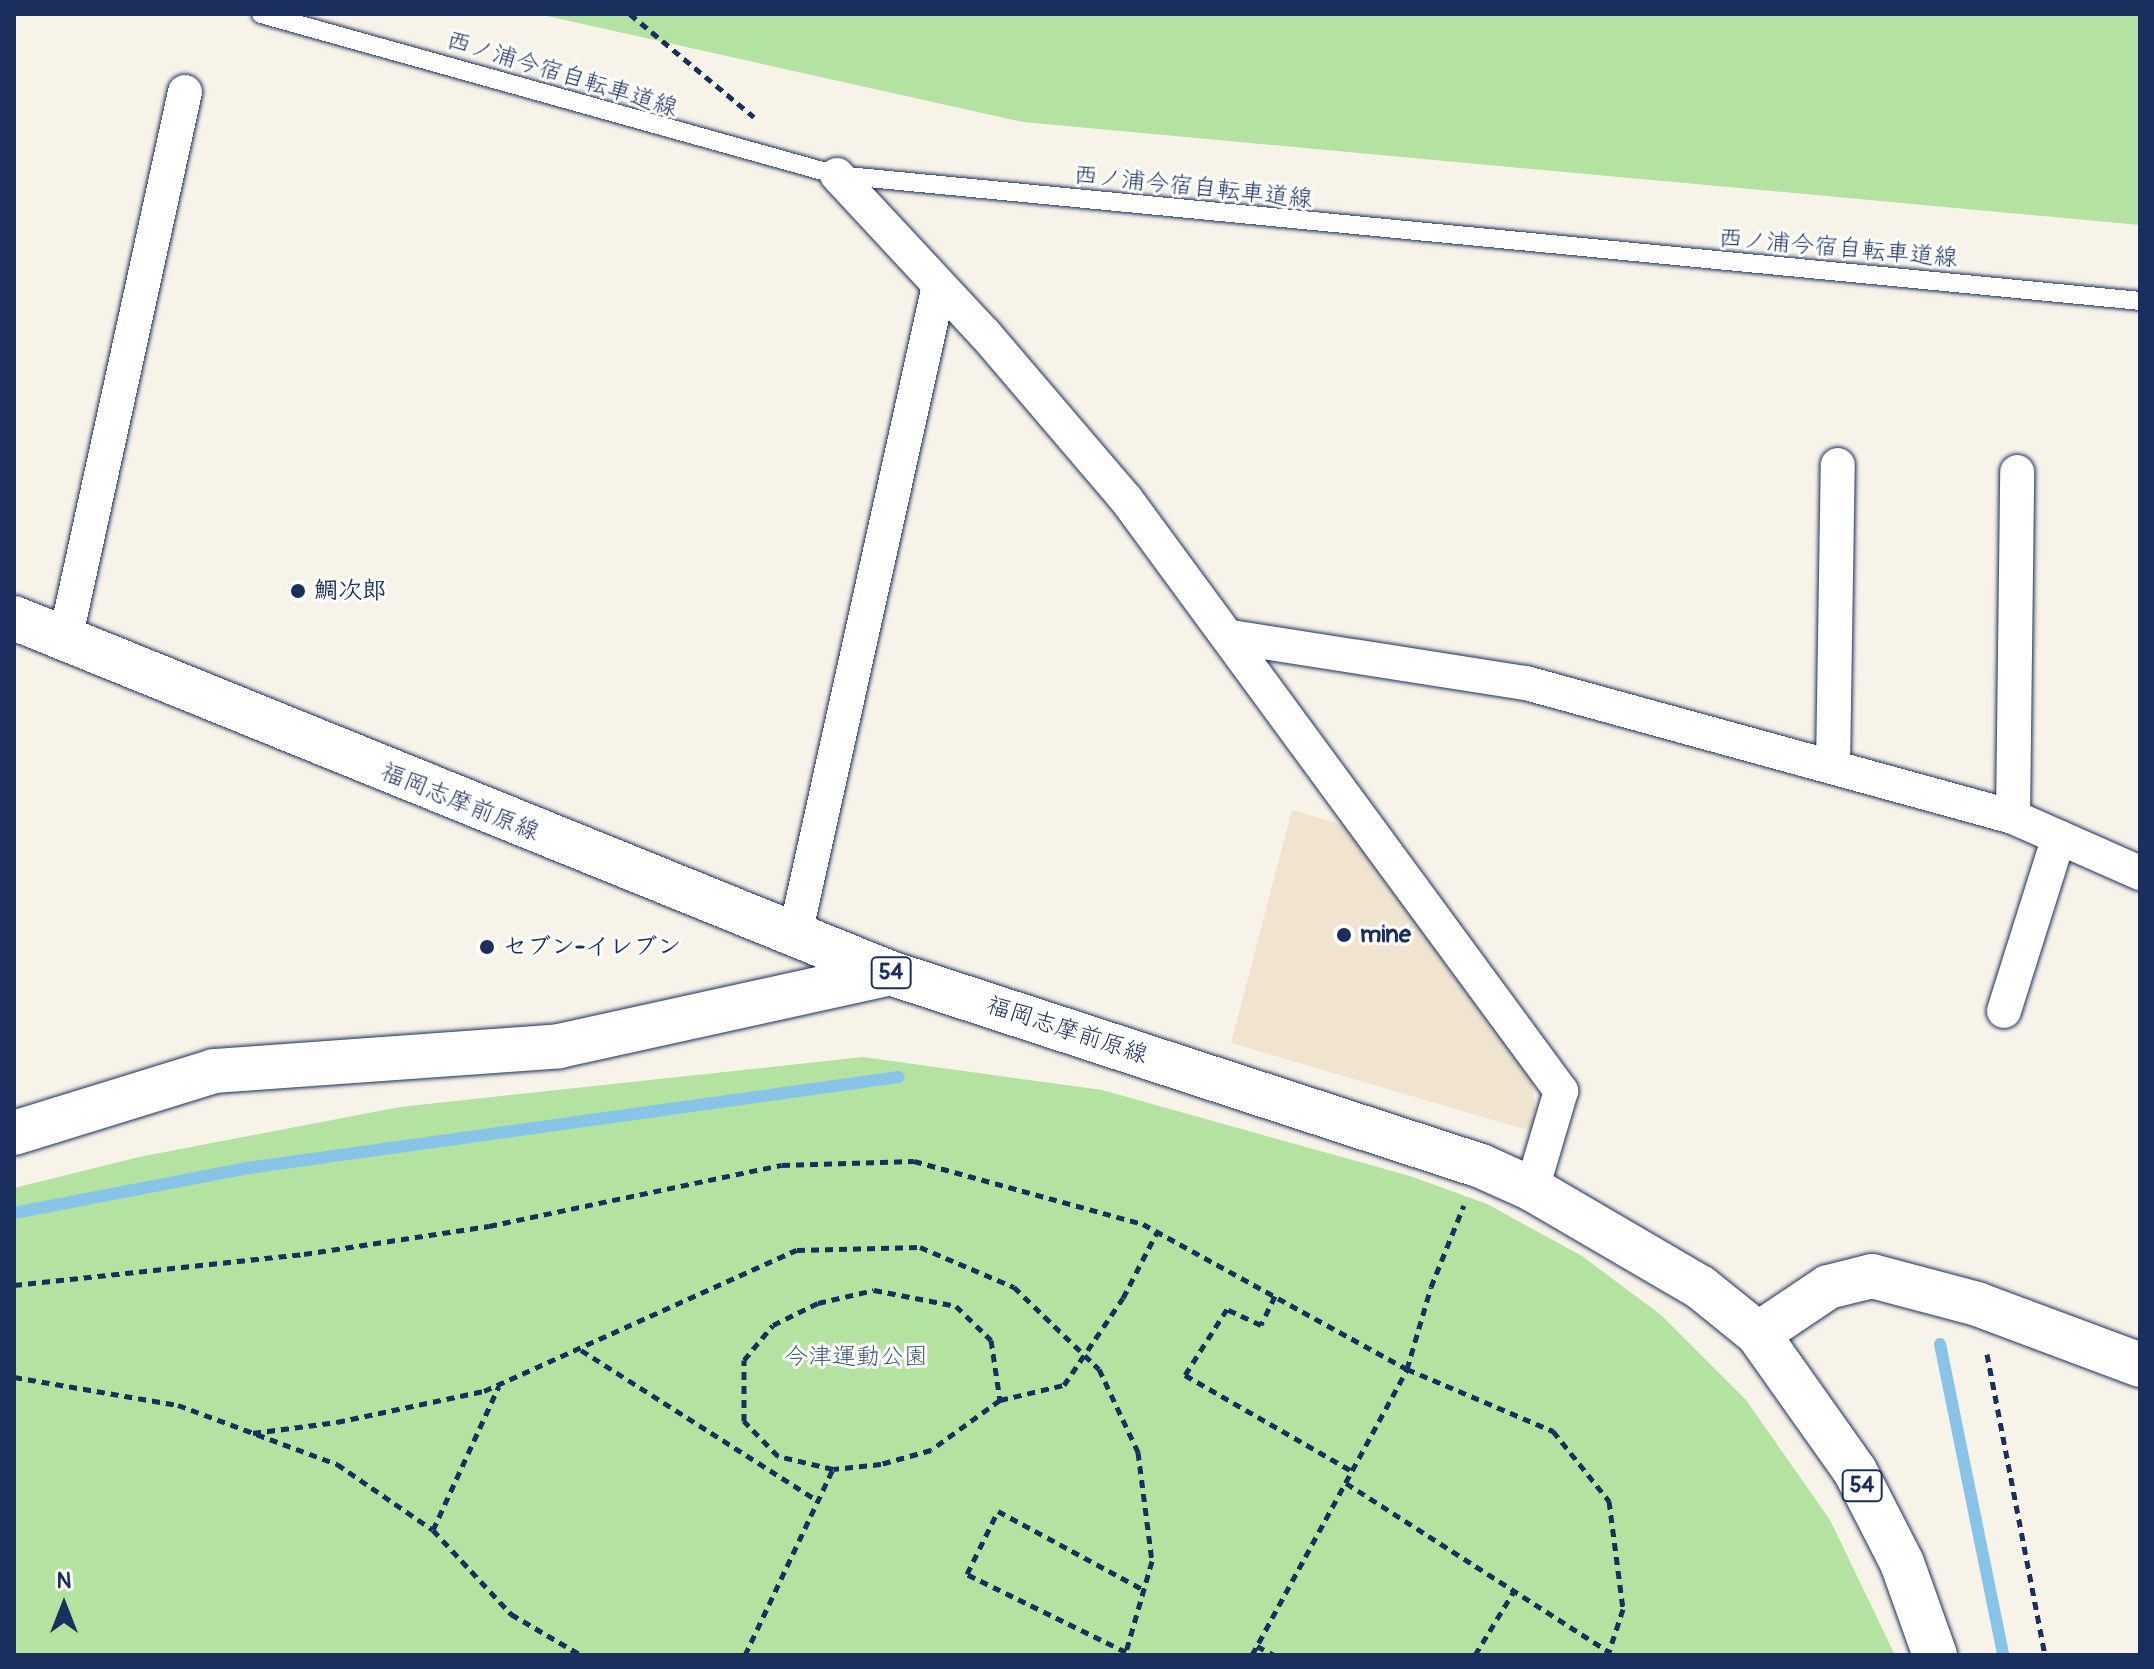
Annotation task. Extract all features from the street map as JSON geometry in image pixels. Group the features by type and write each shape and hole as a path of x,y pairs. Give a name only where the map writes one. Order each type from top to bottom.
{"main road":[{"name":"福岡志摩前原線","path":"14,618 890,973 1481,1166 1532,1189 1700,1287 1758,1334 1855,1471 1902,1563 1935,1655"},
{"path":"14,1133 214,1071 559,1046 890,973"},
{"path":"1758,1334 1828,1287 1872,1276 1977,1304 2140,1365"}],"street":[{"path":"65,640 185,92"},
{"path":"837,175 938,290 985,334 1126,499 1231,637 1561,1091 1532,1189"},
{"path":"795,935 938,290"},
{"path":"1833,767 1838,465"},
{"path":"2013,817 2017,472"},
{"path":"1231,637 1526,683 2013,817 2140,873"},
{"path":"2004,1011 2059,837"}],"lane":[{"name":"西ノ浦今宿自転車道線","path":"261,14 837,175 2140,301"}],"path":[{"path":"630,14 765,126"},
{"path":"14,1285 304,1254 489,1226 782,1165 914,1161 1157,1232 1407,1369 1553,1431 1609,1501 1623,1609 1608,1654 1346,1483"},
{"path":"1252,1655 1407,1369 1431,1287 1481,1166"},
{"path":"1000,1400 991,1340 956,1306 874,1290 818,1303 773,1325 744,1360 744,1421 778,1456 833,1469 881,1464 931,1450 1000,1400 1064,1385 1123,1298 1157,1232"},
{"path":"253,1433 337,1422 501,1384 581,1350 705,1287 797,1250 920,1247 1014,1287 1099,1369 1138,1452 1152,1561 1144,1590 1125,1653 967,1574 998,1511 1144,1590"},
{"path":"1275,1296 1261,1325 1227,1309 1185,1375 1352,1471"},
{"path":"1977,1304 2045,1655"},
{"path":"581,1350 818,1501"},
{"path":"14,1377 178,1405 337,1464 433,1530 511,1614 581,1655"},
{"path":"433,1530 501,1384"},
{"path":"745,1655 833,1469"},
{"path":"1475,1655 1514,1591"},
{"path":"1257,1646 1274,1655"}],"shaded area":[{"name":"mine","path":"1292,810 1347,826 1532,1075 1537,1133 1231,1043"}],"green space":[{"path":"538,14 2140,14 2140,225 1023,122"},
{"name":"今津運動公園","path":"863,1057 1102,1090 1410,1176 1487,1204 1582,1256 1661,1315 1746,1400 1830,1520 1895,1655 14,1655 14,1188 139,1157 400,1107"}],"waterway":[{"path":"14,1213 248,1168 899,1077"},
{"path":"1940,1344 2003,1655"}],"place":[{"name":"鯛次郎","path":"298,591"},
{"name":"mine","path":"1344,935"},
{"name":"セブン-イレブン","path":"487,947"}]}
